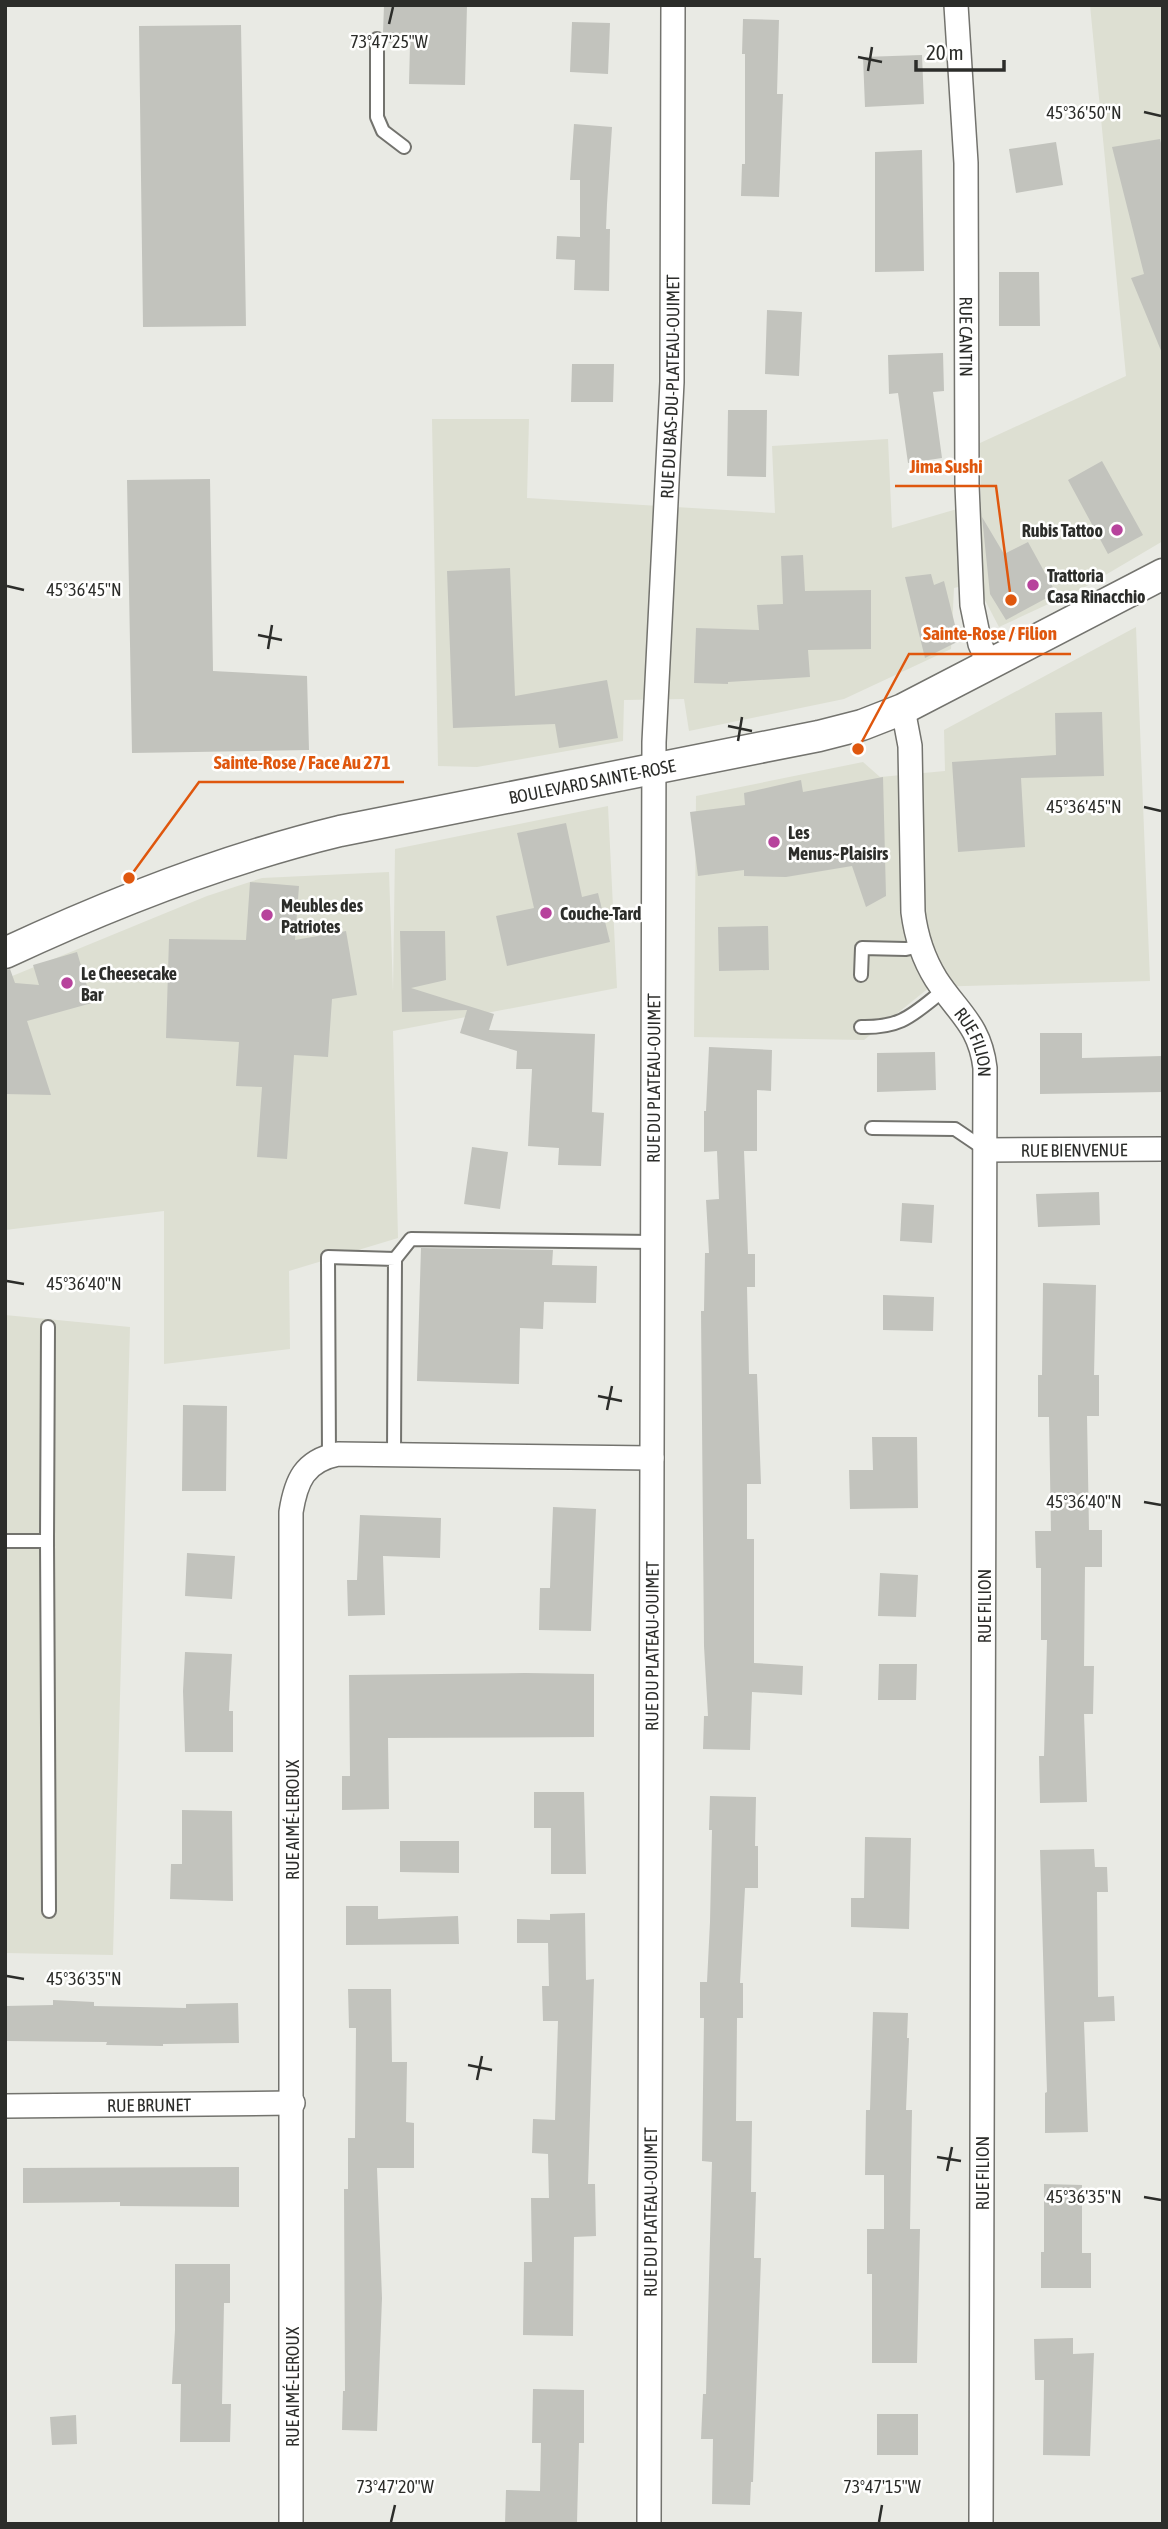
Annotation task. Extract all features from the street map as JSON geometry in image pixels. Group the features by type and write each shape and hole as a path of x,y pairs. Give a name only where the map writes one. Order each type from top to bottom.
{"street":[{"name":"RUE DU BAS-DU-PLATEAU-OUIMET","path":"655,767 672,382 673,5"},
{"name":"RUE CANTIN","path":"956,5 966,163 967,474 971,596 976,633 989,665"},
{"name":"BOULEVARD SAINTE-ROSE","path":"5,953 124,900 278,846 862,725 903,709 1163,574"},
{"name":"RUE FILION","path":"903,709 910,746 913,912 920,946 944,990 972,1027 983,1054 986,1150 981,2524"},
{"name":"RUE DU PLATEAU-OUIMET","path":"649,2524 655,767"},
{"name":"RUE BIENVENUE","path":"986,1150 1163,1149"},
{"path":"329,1456 348,1454 652,1458"},
{"name":"RUE AIMÉ-LEROUX","path":"291,2524 292,1513 299,1479 316,1462 329,1456"},
{"name":"RUE BRUNET","path":"5,2106 293,2103"}],"lane":[{"path":"377,39 377,117 383,131 404,147"},
{"path":"861,975 862,948 920,946"},
{"path":"862,1027 883,1028 900,1022 944,990"},
{"path":"872,1128 956,1129 986,1150"},
{"path":"394,1455 395,1258 411,1240 653,1242"},
{"path":"329,1456 328,1257 395,1258"},
{"path":"48,1327 49,1912"},
{"path":"5,1541 47,1541"}],"shaded area":[{"path":"1090,5 1163,5 1163,541 1085,587 999,627 976,583 954,588 951,649 844,699 689,731 684,699 624,700 623,741 477,767 438,766 432,419 529,419 527,498 775,513 772,446 888,439 892,528 981,502 980,443 1126,376"},
{"path":"1136,627 1150,981 930,987 864,1040 694,1037 696,796 863,762 880,777 945,771 944,730"},
{"path":"608,806 617,988 393,1031 398,1238 289,1271 290,1349 164,1364 164,1211 5,1230 5,979 207,896 262,878 389,872 393,992 395,849"},
{"path":"5,1315 130,1327 113,1955 5,1953"}],"building":[{"path":"384,5 467,5 465,85 409,84 410,44 386,43 383,33"},
{"path":"743,19 779,20 777,94 783,94 779,197 741,196 742,164 745,164"},
{"path":"572,22 610,23 608,74 570,72"},
{"path":"241,25 246,326 143,327 139,26"},
{"path":"922,55 924,104 865,107 863,57"},
{"path":"574,124 612,127 606,229 610,229 609,291 574,290 575,260 556,259 557,236 580,237 580,180 570,180"},
{"path":"1160,139 1163,151 1162,353 1131,278 1144,274 1112,147"},
{"path":"1056,142 1063,185 1016,193 1009,149"},
{"path":"922,150 924,271 875,272 875,152"},
{"path":"999,272 1039,272 1040,326 999,326"},
{"path":"767,310 802,312 799,376 765,374"},
{"path":"943,353 944,391 933,392 942,458 908,463 898,393 889,394 888,355"},
{"path":"572,364 614,364 613,402 571,402"},
{"path":"728,410 767,410 766,477 727,476"},
{"path":"1102,461 1143,535 1108,554 1068,480"},
{"path":"210,479 213,671 307,676 309,750 132,753 127,480"},
{"path":"982,517 1004,554 1028,542 1056,593 1006,620 990,594"},
{"path":"803,555 805,591 871,590 871,649 808,650 810,677 728,684 694,683 696,628 759,630 757,605 783,604 781,556"},
{"path":"510,568 515,696 607,680 618,738 559,748 555,724 453,728 447,571"},
{"path":"931,574 934,585 944,581 959,641 925,658 905,577"},
{"path":"1102,712 1104,776 1021,778 1025,847 958,852 952,762 1056,755 1055,713"},
{"name":"Les Menus~Plaisirs","path":"883,777 886,896 866,907 852,866 786,877 744,876 744,870 698,876 690,812 745,805 744,793 801,780 803,792"},
{"path":"566,823 582,897 598,893 610,942 507,966 496,916 534,908 517,833"},
{"path":"250,882 299,886 295,940 346,931 357,995 332,999 328,1057 294,1055 287,1159 257,1157 262,1087 236,1086 239,1042 166,1038 169,939 246,940"},
{"path":"768,926 769,970 719,971 718,927"},
{"path":"400,931 445,931 446,980 411,988 494,1014 489,1030 595,1034 592,1112 604,1113 601,1166 558,1165 559,1148 528,1146 532,1069 516,1069 517,1051 460,1033 467,1010 402,1012"},
{"path":"77,952 92,1003 27,1021 51,1095 5,1094 5,970 10,969 15,983 39,985 33,965"},
{"path":"1040,1033 1082,1033 1082,1058 1163,1056 1163,1092 1040,1094"},
{"path":"709,1047 772,1050 771,1091 757,1090 757,1151 744,1151 748,1254 755,1254 755,1287 747,1287 749,1374 757,1374 761,1484 747,1484 747,1539 754,1539 754,1663 803,1666 802,1695 752,1692 750,1750 703,1749 704,1716 708,1716 704,1646 701,1311 704,1311 705,1253 709,1253 706,1200 719,1199 717,1151 704,1152"},
{"path":"935,1052 936,1090 877,1092 877,1053"},
{"path":"472,1147 508,1152 500,1209 464,1204"},
{"path":"1099,1192 1100,1225 1038,1227 1036,1194"},
{"path":"902,1203 934,1205 932,1243 900,1241"},
{"path":"421,1248 553,1250 552,1265 597,1266 596,1303 544,1302 543,1329 520,1328 519,1384 417,1381"},
{"path":"1043,1283 1096,1285 1094,1375 1099,1375 1099,1416 1087,1416 1089,1530 1102,1530 1102,1567 1085,1567 1084,1666 1094,1666 1093,1714 1084,1714 1087,1802 1040,1803 1039,1756 1044,1756 1047,1640 1041,1640 1041,1568 1036,1568 1035,1531 1051,1531 1049,1417 1038,1417 1038,1375 1042,1375"},
{"path":"883,1295 934,1297 933,1331 883,1330"},
{"path":"183,1405 227,1406 226,1491 182,1491"},
{"path":"872,1437 917,1437 918,1508 850,1509 849,1470 873,1470"},
{"path":"553,1507 596,1509 591,1631 539,1630 540,1588 550,1588"},
{"path":"360,1515 441,1518 440,1558 383,1556 385,1615 348,1616 347,1580 357,1580"},
{"path":"187,1553 235,1556 232,1599 185,1596"},
{"path":"880,1573 918,1575 916,1617 878,1616"},
{"path":"185,1652 232,1654 229,1711 233,1711 233,1752 185,1752"},
{"path":"879,1664 917,1664 916,1700 878,1700"},
{"path":"594,1674 594,1737 388,1738 389,1809 342,1810 342,1776 350,1776 349,1675"},
{"path":"534,1792 584,1792 586,1874 551,1874 551,1828 534,1828"},
{"path":"710,1796 756,1797 758,1888 745,1888 740,1983 743,1983 743,2018 737,2018 736,2121 752,2121 751,2192 756,2192 754,2258 761,2258 750,2505 712,2504 713,2439 701,2439 703,2394 706,2394 712,2162 702,2161 704,2018 700,2018 700,1982 707,1982 712,1830 709,1830"},
{"path":"182,1810 232,1811 233,1901 170,1899 171,1864 182,1864"},
{"path":"865,1837 911,1838 909,1929 851,1927 851,1898 864,1898"},
{"path":"400,1841 459,1841 459,1873 400,1872"},
{"path":"1094,1849 1095,1867 1107,1867 1108,1892 1097,1892 1098,1997 1114,1996 1115,2021 1084,2022 1088,2132 1045,2133 1047,2092 1040,1850"},
{"path":"346,1906 378,1906 378,1919 458,1916 459,1944 346,1945"},
{"path":"585,1913 586,1980 594,1979 588,2184 595,2184 596,2236 574,2237 573,2336 523,2335 524,2262 532,2262 531,2198 549,2198 548,2154 532,2153 533,2119 555,2120 558,2021 543,2021 542,1986 549,1986 548,1943 517,1943 517,1919 550,1920 550,1914"},
{"path":"348,1989 391,1989 392,2062 407,2062 406,2122 414,2123 414,2168 377,2168 382,2298 377,2431 342,2430 345,2391 344,2189 348,2189 348,2138 355,2138 356,2028 349,2028"},
{"path":"53,2000 94,2002 94,2006 186,2008 186,2004 238,2003 239,2043 163,2046 106,2045 107,2042 5,2041 5,2006 53,2005"},
{"path":"873,2012 908,2013 906,2110 912,2110 910,2229 920,2229 917,2363 872,2363 872,2274 867,2274 867,2229 884,2229 884,2175 865,2175 866,2110 870,2110"},
{"path":"239,2167 239,2207 120,2206 120,2202 23,2203 23,2168"},
{"path":"1044,2184 1082,2185 1082,2253 1091,2253 1091,2288 1041,2288"},
{"path":"175,2264 230,2264 230,2303 224,2303 222,2404 231,2404 230,2442 180,2442 181,2384 172,2384"},
{"path":"1073,2338 1073,2354 1094,2353 1090,2456 1043,2455 1044,2380 1035,2380 1034,2339"},
{"path":"533,2389 584,2390 584,2443 579,2443 577,2523 505,2524 506,2490 540,2491 541,2443 532,2443"},
{"path":"877,2414 918,2414 918,2455 877,2455"},
{"path":"76,2415 77,2444 52,2445 50,2417"}],"place":[{"name":"Rubis Tattoo","path":"1117,530"},
{"name":"Trattoria Casa Rinacchio","path":"1033,585"},
{"name":"Jima Sushi","path":"1011,600"},
{"name":"Sainte-Rose / Filion","path":"858,749"},
{"name":"Les Menus~Plaisirs","path":"774,842"},
{"name":"Sainte-Rose / Face Au 271","path":"129,878"},
{"name":"Couche-Tard","path":"546,913"},
{"name":"Meubles des Patriotes","path":"267,915"},
{"name":"Le Cheesecake Bar","path":"67,983"}]}
